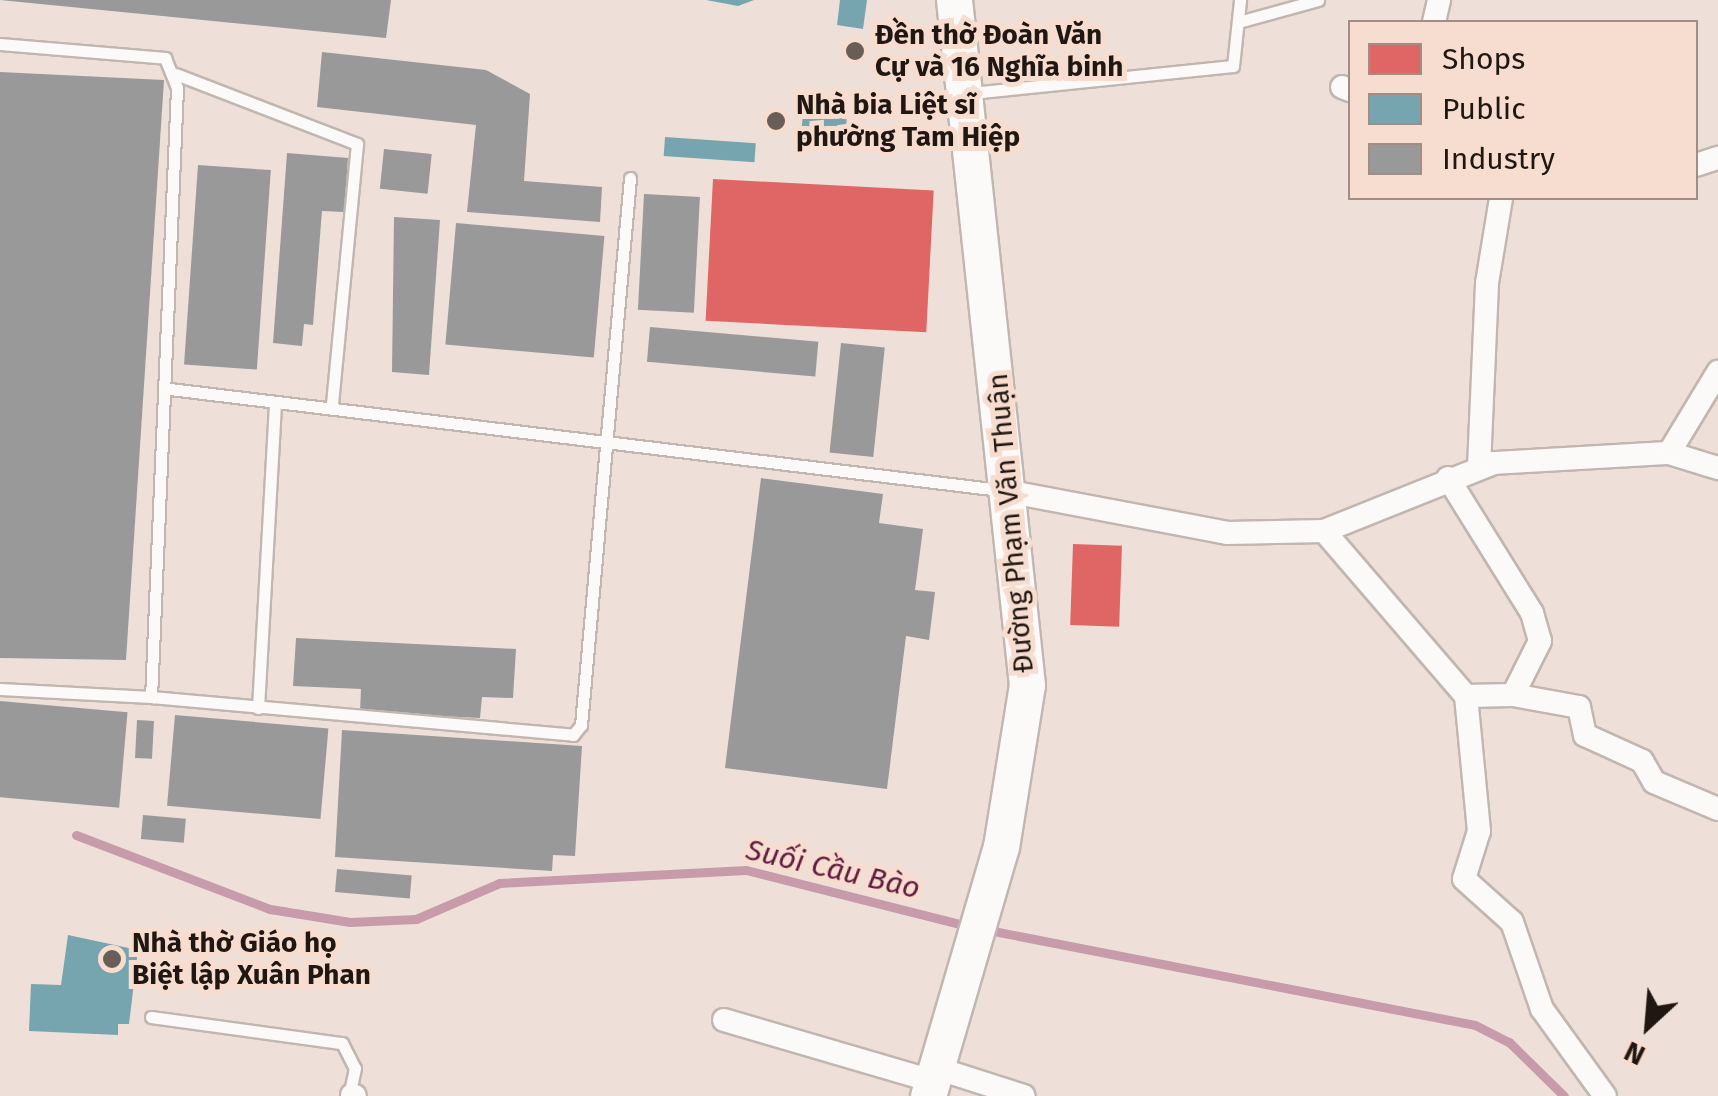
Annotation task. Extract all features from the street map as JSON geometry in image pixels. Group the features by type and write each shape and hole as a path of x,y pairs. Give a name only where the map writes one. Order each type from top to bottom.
{"main road":[{"name":"Đường Phạm Văn Thuận","path":"932,1082 983,909 1027,685 1010,492 954,0"}],"street":[{"path":"1479,467 1487,284 1501,200"},
{"path":"1669,453 1718,372"},
{"path":"1010,492 1227,533 1324,531 1479,467 1669,453 1718,468"},
{"path":"1448,478 1538,628 1537,658 1513,695"},
{"path":"1324,531 1466,696 1479,831 1464,879 1512,922 1542,1009 1605,1096"},
{"path":"1466,696 1513,695 1579,706 1585,735 1636,757 1654,782 1718,808"},
{"path":"724,1020 932,1082 1024,1096"}],"lane":[{"path":"965,94 1233,66 1242,21 1240,0"},
{"path":"1242,21 1318,0"},
{"path":"0,44 166,58 176,74 170,389 151,697"},
{"path":"176,74 357,144 332,406"},
{"path":"0,689 151,697 573,735 582,726 630,178"},
{"path":"170,389 1010,492"},
{"path":"258,708 276,402"},
{"path":"151,1017 342,1042 355,1068 352,1096"}],"building: Shops":[{"path":"713,179 934,191 926,332 706,321"},
{"path":"1073,544 1122,546 1119,627 1070,625"}],"building: Public":[{"path":"706,0 754,0 738,6"},
{"path":"840,0 867,0 863,29 837,25"},
{"path":"804,105 848,110 844,148 800,144"},
{"path":"665,137 756,143 754,162 664,156"},
{"path":"68,935 138,950 129,1024 118,1024 118,1035 29,1031 31,984 61,985"}],"building: Industry":[{"path":"0,0 391,0 386,38"},
{"path":"322,52 486,70 530,94 524,181 602,187 600,222 467,212 476,125 317,107"},
{"path":"0,72 164,80 126,660 0,658"},
{"path":"384,149 432,154 428,194 380,189"},
{"path":"287,153 348,158 344,212 322,211 313,325 304,324 302,346 273,343"},
{"path":"198,165 271,170 257,370 184,365"},
{"path":"644,194 700,197 694,313 638,310"},
{"path":"394,217 440,220 429,375 392,372"},
{"path":"456,223 604,236 594,358 445,345"},
{"path":"650,327 818,342 815,377 647,362"},
{"path":"841,343 885,348 873,457 830,452"},
{"path":"761,478 883,494 879,523 923,529 915,590 935,592 929,640 906,636 887,789 725,768"},
{"path":"296,638 516,649 513,698 482,697 480,718 360,712 361,689 293,686"},
{"path":"0,701 128,712 119,808 0,797"},
{"path":"175,715 328,728 320,819 167,806"},
{"path":"137,720 154,721 152,759 135,758"},
{"path":"342,730 582,746 575,856 553,855 552,871 335,857"},
{"path":"143,815 186,819 184,843 141,839"},
{"path":"337,869 412,876 410,898 335,892"}],"waterway":[{"name":"Suối Cầu Bào","path":"76,835 270,909 350,922 416,919 499,883 746,870 968,926"},
{"name":"Suối Cầu Bào","path":"983,929 1475,1025 1509,1042 1564,1096"}],"place":[{"name":"Đền thờ Đoàn Văn Cự và 16 Nghĩa binh","path":"855,51"},
{"name":"Nhà bia Liệt sĩ phường Tam Hiệp","path":"776,121"},
{"name":"Nhà thờ Giáo họ Biệt lập Xuân Phan","path":"112,959"}]}
